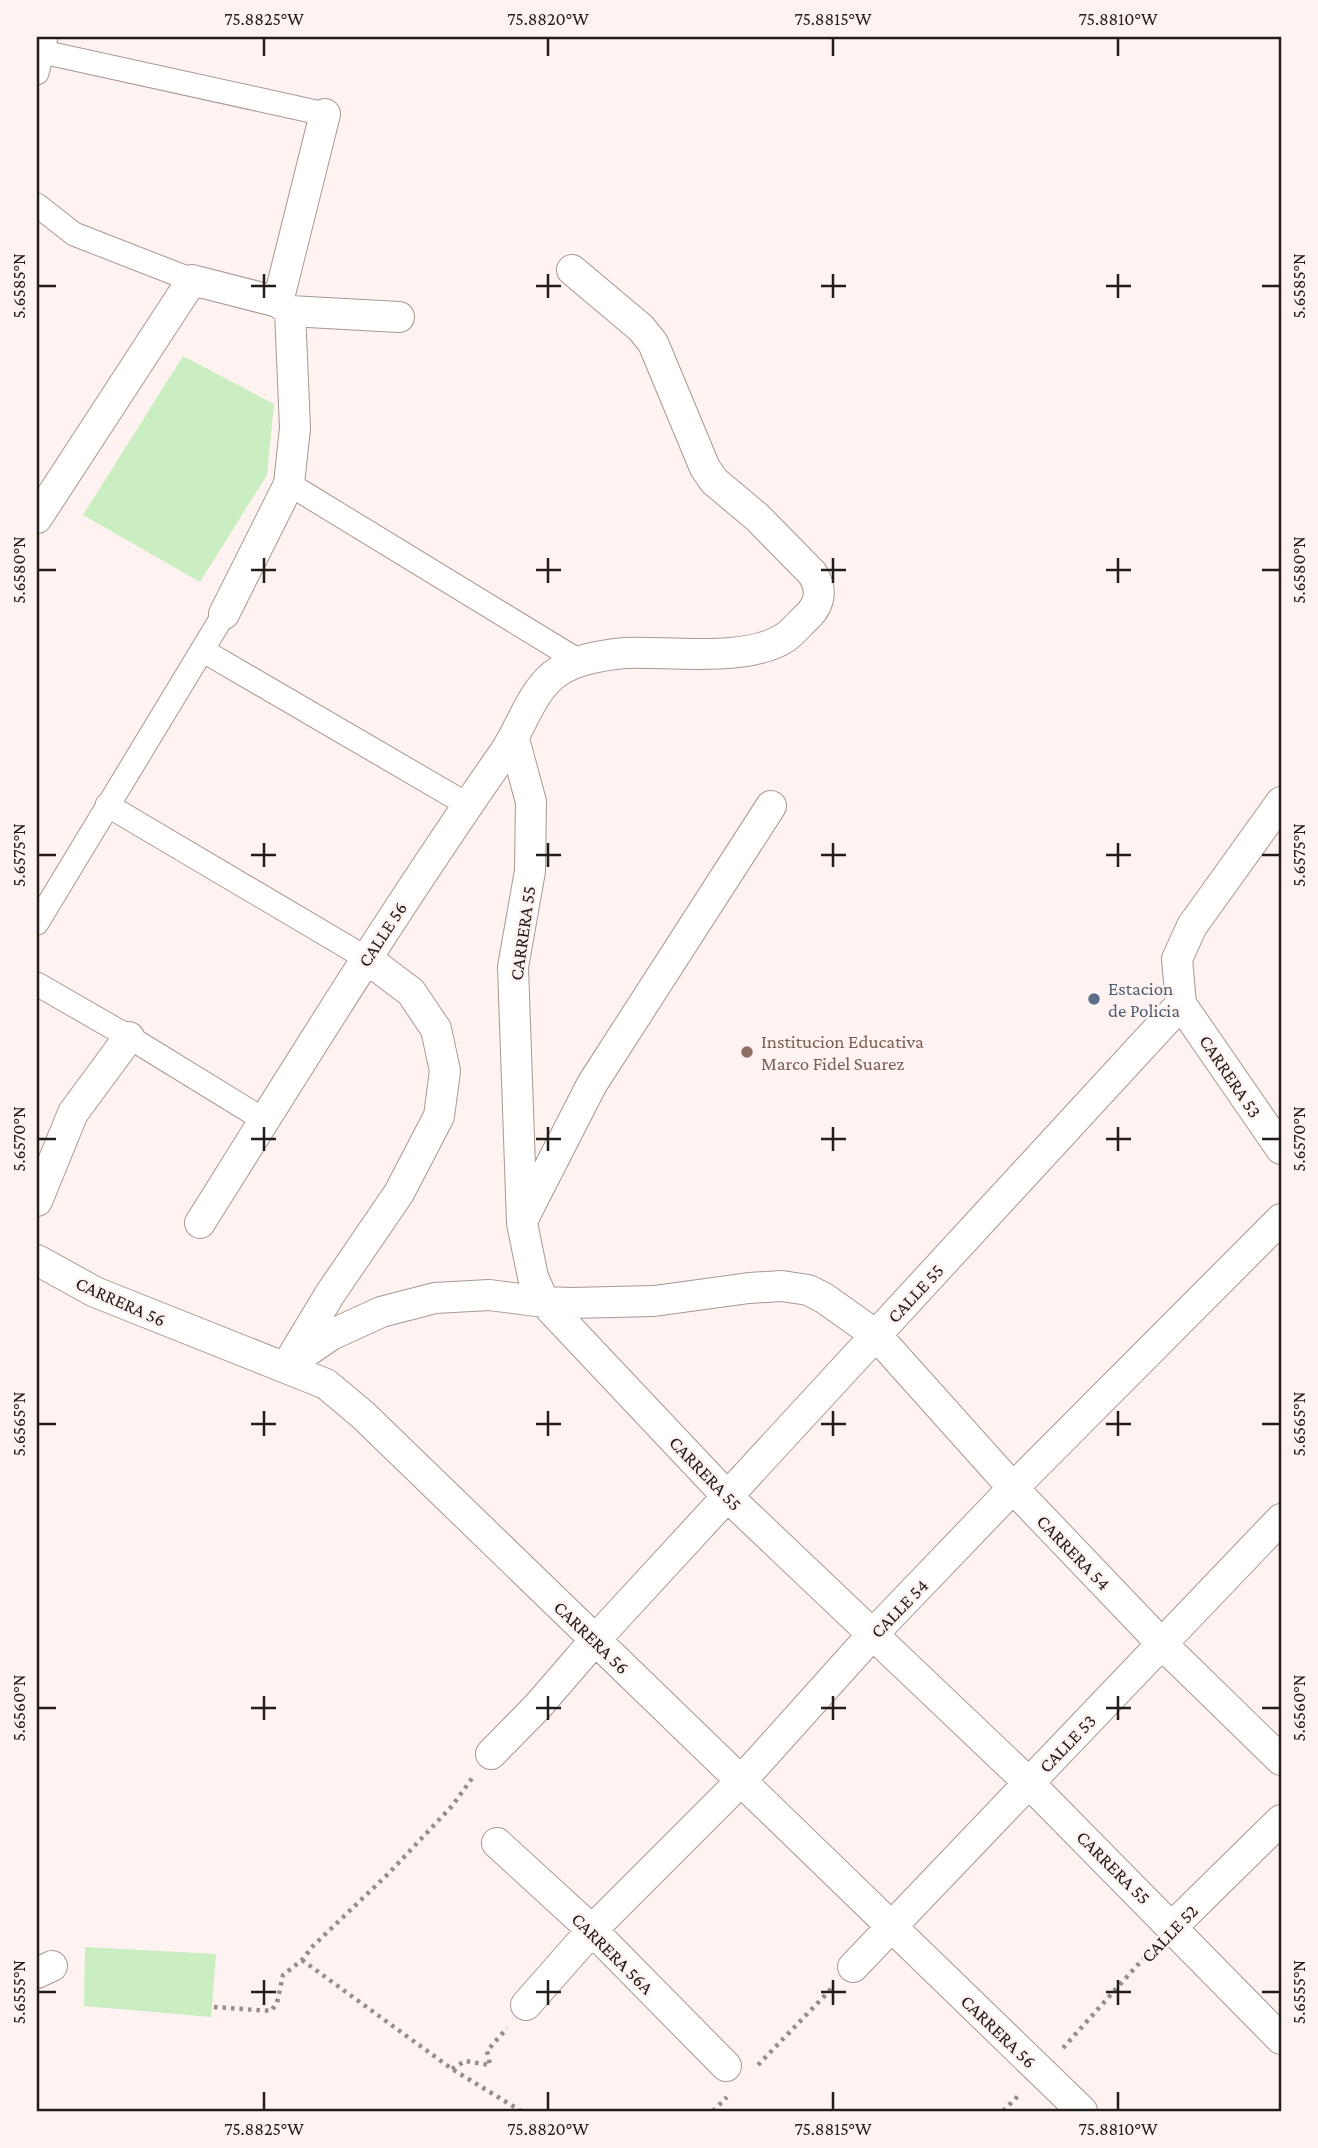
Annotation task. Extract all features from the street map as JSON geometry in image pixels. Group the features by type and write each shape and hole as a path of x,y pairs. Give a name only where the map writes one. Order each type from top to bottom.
{"street":[{"path":"37,923 224,614 289,484 295,428 284,307 325,114 42,54"},
{"path":"37,205 74,234 192,280 284,307 399,317"},
{"name":"CALLE 56","path":"200,1223 366,958 514,739 543,683 560,670 579,662 624,653 708,654 767,646 786,637 816,608 819,590 812,573 757,517 714,481 705,468 653,343 641,328 572,270"},
{"path":"37,518 192,280"},
{"path":"289,484 579,662"},
{"path":"202,650 468,805"},
{"name":"CARRERA 55","path":"514,739 531,803 530,871 513,967 522,1223 533,1277 544,1302 727,1496 1028,1782 1173,1926 1281,2039"},
{"path":"1181,1004 1177,959 1192,926 1281,802"},
{"path":"107,805 366,958 411,992 436,1029 445,1071 439,1116 399,1193 330,1294 286,1366"},
{"path":"522,1223 592,1084 771,806"},
{"path":"37,984 264,1120"},
{"name":"CARRERA 53","path":"1181,1004 1281,1149"},
{"name":"CALLE 55","path":"491,1754 1181,1004"},
{"path":"37,1201 73,1113 129,1037"},
{"name":"CALLE 54","path":"526,2005 592,1930 740,1781 872,1635 1013,1488 1281,1219"},
{"name":"CARRERA 56","path":"37,1260 95,1292 326,1384 363,1415 1082,2111"},
{"name":"CARRERA 54","path":"286,1366 331,1335 381,1311 435,1298 489,1295 544,1302 654,1301 749,1288 782,1286 808,1290 824,1298 876,1335 1013,1488 1163,1645 1281,1760"},
{"name":"CALLE 53","path":"853,1967 1281,1519"},
{"name":"CALLE 52","path":"1173,1926 1281,1821"},
{"name":"CARRERA 56A","path":"497,1843 592,1930 736,2077"}],"path":[{"path":"214,2007 271,2011 277,2003 283,1975 302,1961 313,1946 389,1873 452,1806 491,1754"},
{"name":"CALLE 52","path":"1003,2111 1173,1926"},
{"path":"302,1961 452,2069 521,2111"},
{"path":"713,2111 736,2077 853,1967"},
{"path":"452,2069 465,2061 490,2064 487,2052 526,2005"}],"green space":[{"path":"183,356 274,404 267,475 200,582 83,515"},
{"path":"85,1947 216,1954 211,2017 84,2006"}],"place":[{"name":"Estacion de Policia","path":"1094,999"},
{"name":"Institucion Educativa Marco Fidel Suarez","path":"747,1052"}]}
